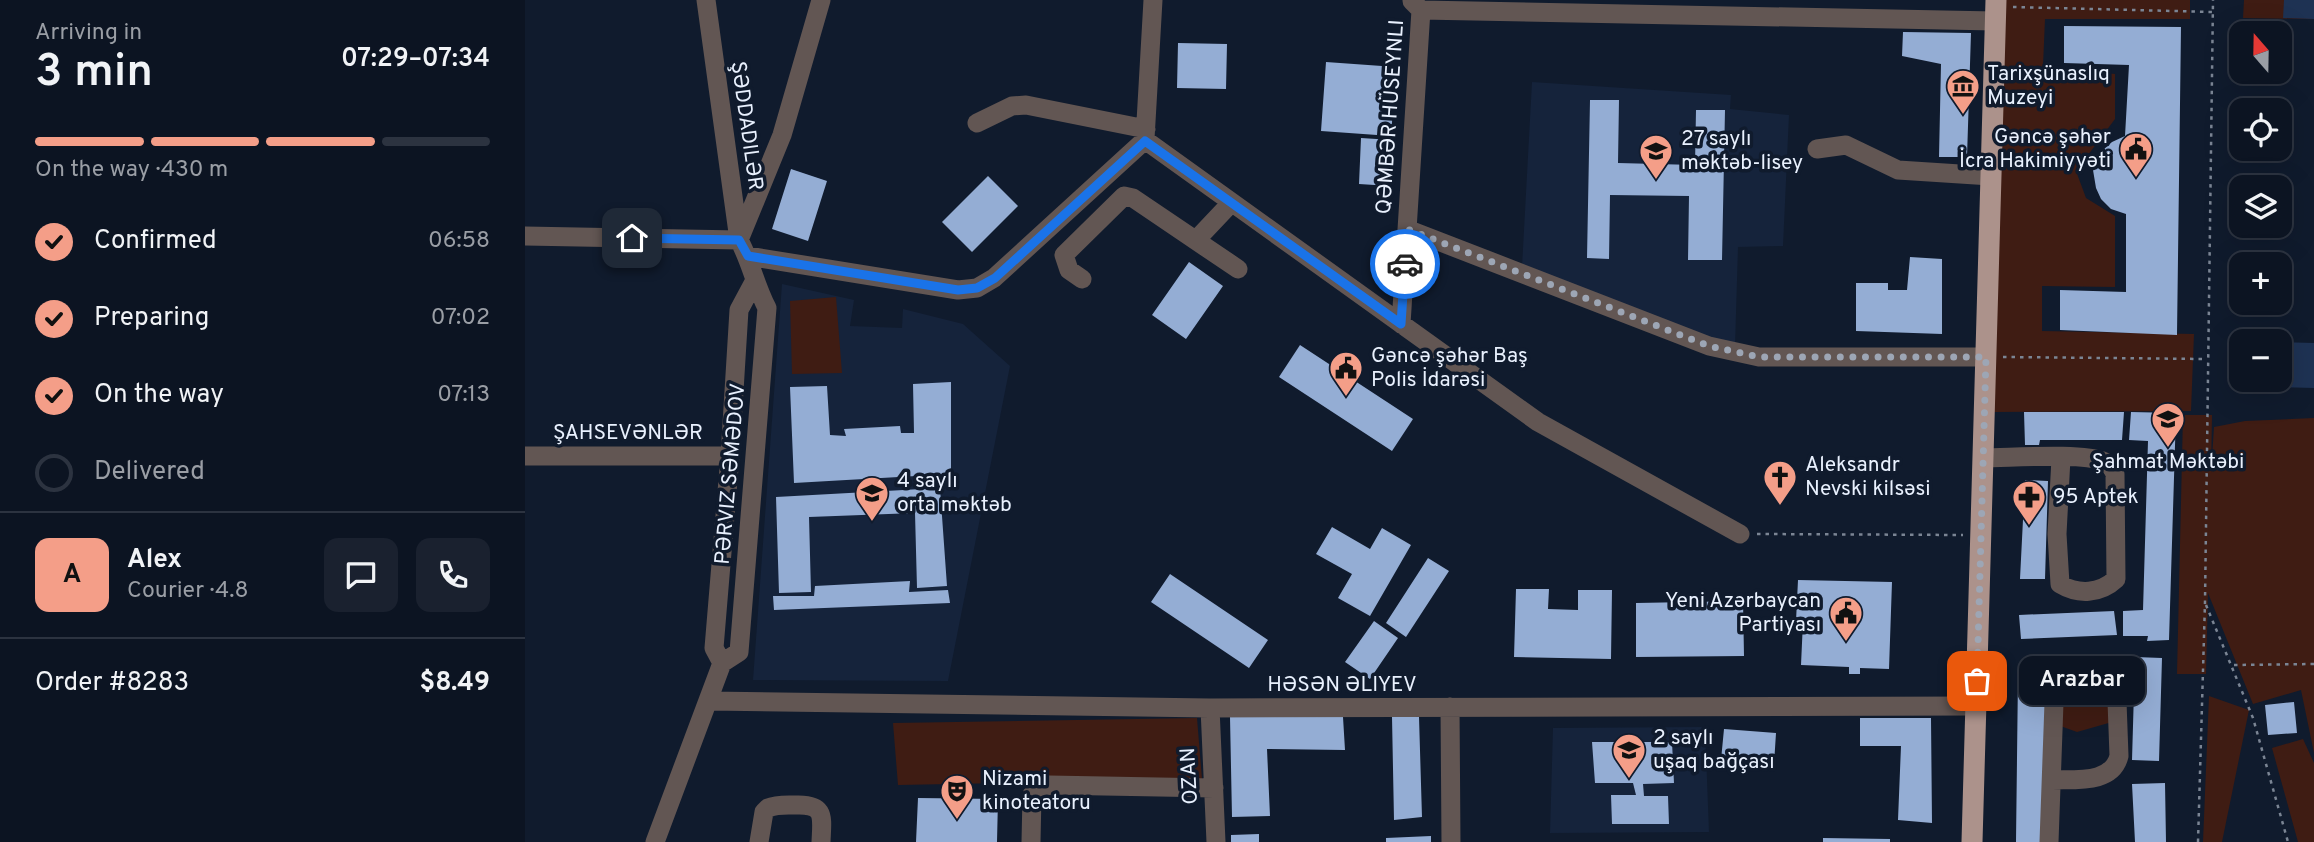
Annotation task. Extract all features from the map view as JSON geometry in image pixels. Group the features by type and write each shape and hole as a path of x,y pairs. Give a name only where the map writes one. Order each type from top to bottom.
{"main road":[{"path":"1972,842 1996,9"}],"street":[{"name":"ŞƏDDADILƏR","path":"706,0 743,248"},
{"path":"743,248 782,135 821,0"},
{"path":"525,236 743,248 958,290 977,288 995,278 1145,135 1153,0"},
{"path":"1416,5 1996,9"},
{"name":"QƏMBƏR HÜSEYNLI","path":"1401,324 1416,5"},
{"path":"977,123 1012,106 1026,105 1145,135 1231,203 1538,422 1740,534"},
{"path":"1817,149 1846,145 1898,170 1991,176"},
{"path":"1082,279 1069,270 1064,255 1124,196 1133,198 1238,269"},
{"path":"1197,239 1231,203"},
{"path":"1407,229 1709,346 1759,357 1986,357"},
{"name":"PƏRVIZ SƏMƏDOV","path":"655,842 722,663 739,652 767,308 754,282 743,248"},
{"name":"PƏRVIZ SƏMƏDOV","path":"722,663 714,648 739,310 754,282"},
{"name":"ŞAHSEVƏNLƏR","path":"525,456 730,456"},
{"path":"1983,458 2061,458 2103,461 2111,465 2115,474 2118,558 2116,579 2106,588 2071,591 2060,584 2057,534 2061,458"},
{"path":"2049,842 2055,676 2075,670 2103,670 2116,674 2116,767 2111,773 2093,778 2052,780"},
{"name":"HƏSƏN ƏLIYEV","path":"709,701 1210,708 1976,706"},
{"name":"OZAN","path":"1210,708 1216,842"},
{"path":"1450,708 1451,842"},
{"path":"1031,842 1032,795 1038,789 1049,785 1214,789"},
{"path":"759,842 764,812 768,808 811,805 822,817 821,842"}],"path":[{"path":"2198,842 2205,602 2206,359 2213,0"},
{"path":"1996,9 2213,12"},
{"path":"1986,357 2206,359"},
{"path":"1740,534 1981,535"},
{"path":"2205,602 2234,665 2253,718 2288,842"},
{"path":"2234,665 2314,664"}],"shaded area":[{"path":"2000,0 2190,0 2190,19 2045,19 2043,66 2115,74 2115,119 2076,171 2086,198 2115,216 2115,287 2042,286 2042,331 2194,334 2191,411 1992,412"},
{"path":"2244,0 2314,0 2314,19 2243,18"},
{"path":"2284,0 2314,0 2314,19 2283,18"},
{"name":"27 saylı məktəb-lisey","path":"1532,82 1731,95 1730,109 1789,115 1783,246 1738,247 1735,347 1522,267"},
{"name":"4 saylı orta məktəb","path":"782,284 854,300 850,326 902,328 903,309 963,324 1010,366 948,681 753,680"},
{"path":"836,297 842,373 792,374 790,301"},
{"path":"2292,342 2314,343 2314,388 2292,387"},
{"path":"2183,415 2212,415 2211,473 2214,427 2245,421 2314,418 2314,753 2301,690 2253,704 2208,593 2206,674 2177,674"},
{"path":"2087,662 2119,720 2077,732 2052,723 2052,669"},
{"path":"2209,696 2249,710 2222,842 2203,842"},
{"path":"1197,718 1202,779 898,785 893,723"},
{"name":"2 saylı uşaq bağçası","path":"1705,727 1709,832 1550,833 1553,728"},
{"path":"2303,739 2314,763 2314,842 2298,842 2272,748"}],"building":[{"name":"Gəncə şəhər İcra Hakimiyyəti","path":"2064,26 2181,27 2177,335 2060,330 2060,290 2126,292 2126,214 2111,209 2101,199 2093,170 2102,151 2125,136 2129,65 2064,63"},
{"path":"1903,32 1971,33 1967,157 1939,157 1941,64 1902,56"},
{"path":"1178,43 1227,44 1226,89 1177,88"},
{"path":"1326,62 1396,67 1391,136 1321,131"},
{"path":"1590,100 1619,100 1618,163 1695,165 1696,110 1725,110 1722,260 1688,260 1689,196 1610,195 1609,259 1587,258"},
{"path":"1361,138 1392,140 1390,186 1359,184"},
{"path":"791,169 827,181 808,241 772,229"},
{"path":"988,176 1018,206 972,252 942,222"},
{"path":"1910,257 1942,259 1942,334 1856,331 1856,283 1888,283 1888,290 1907,290"},
{"path":"1189,262 1223,286 1186,339 1152,315"},
{"name":"Gəncə şəhər Baş Polis İdarəsi","path":"1300,345 1413,419 1392,451 1279,377"},
{"path":"951,382 951,474 794,483 790,387 827,386 830,435 846,436 844,429 900,426 901,433 914,433 913,384"},
{"path":"2024,412 2124,412 2122,440 2040,440 2039,445 2025,445"},
{"path":"2131,412 2176,413 2169,640 2147,641 2148,636 2123,636 2123,611 2143,610 2148,441 2129,440"},
{"path":"2025,480 2048,481 2045,579 2020,579"},
{"path":"940,488 947,586 917,588 915,513 809,517 811,592 779,593 776,497"},
{"path":"1332,527 1370,549 1382,528 1411,545 1370,616 1338,598 1352,574 1316,554"},
{"path":"1428,558 1449,571 1406,637 1386,623"},
{"path":"1170,574 1268,640 1249,668 1151,602"},
{"name":"Yeni Azərbaycan Partiyası","path":"1798,580 1892,582 1889,669 1860,668 1860,674 1849,674 1849,667 1801,665 1803,621 1796,621"},
{"path":"910,581 909,592 948,590 950,603 774,610 773,596 814,596 815,586"},
{"path":"1516,589 1549,589 1548,609 1578,610 1578,590 1612,590 1611,659 1514,657"},
{"path":"1743,601 1744,656 1636,657 1636,603"},
{"path":"2114,611 2117,635 2021,639 2019,615"},
{"path":"1374,621 1398,638 1370,679 1345,662"},
{"path":"2135,657 2162,658 2159,761 2132,760"},
{"path":"2046,674 2042,842 2016,842 2018,675"},
{"path":"2294,702 2297,733 2268,735 2265,705"},
{"path":"1230,717 1343,717 1345,750 1267,749 1270,816 1232,817"},
{"path":"1392,717 1419,717 1422,817 1394,820"},
{"path":"1860,718 1931,718 1932,823 1898,820 1901,746 1860,746"},
{"path":"1724,729 1776,733 1774,764 1721,760"},
{"path":"1592,742 1672,742 1674,783 1643,784 1644,796 1668,796 1669,824 1612,824 1611,795 1636,795 1633,783 1595,783"},
{"path":"2165,783 2166,842 2135,842 2132,784"},
{"name":"Nizami kinoteatoru","path":"918,798 998,799 997,842 916,842"},
{"path":"1259,834 1259,842 1231,842 1231,835"},
{"path":"1431,836 1431,842 1386,842 1386,838"},
{"path":"1823,838 1890,839 1890,842 1823,842"}],"way so far":[{"path":"1405,264 1407,229 1709,346 1759,357 1986,357 1977,681"}],"place":[{"name":"Tarixşünaslıq Muzeyi","path":"1963,116"},
{"name":"Gəncə şəhər İcra Hakimiyyəti","path":"2136,179"},
{"name":"27 saylı məktəb-lisey","path":"1656,181"},
{"name":"Gəncə şəhər Baş Polis İdarəsi","path":"1346,398"},
{"name":"Şahmat Məktəbi","path":"2168,449"},
{"name":"Aleksandr Nevski kilsəsi","path":"1780,507"},
{"name":"4 saylı orta məktəb","path":"872,523"},
{"name":"95 Aptek","path":"2029,527"},
{"name":"Yeni Azərbaycan Partiyası","path":"1846,643"},
{"name":"Arazbar","path":"1977,681"},
{"name":"2 saylı uşaq bağçası","path":"1629,780"},
{"name":"Nizami kinoteatoru","path":"957,821"}],"route":[{"path":"632,238 739,240 748,256 958,290 977,288 995,278 1145,141 1401,324 1405,264"}]}
